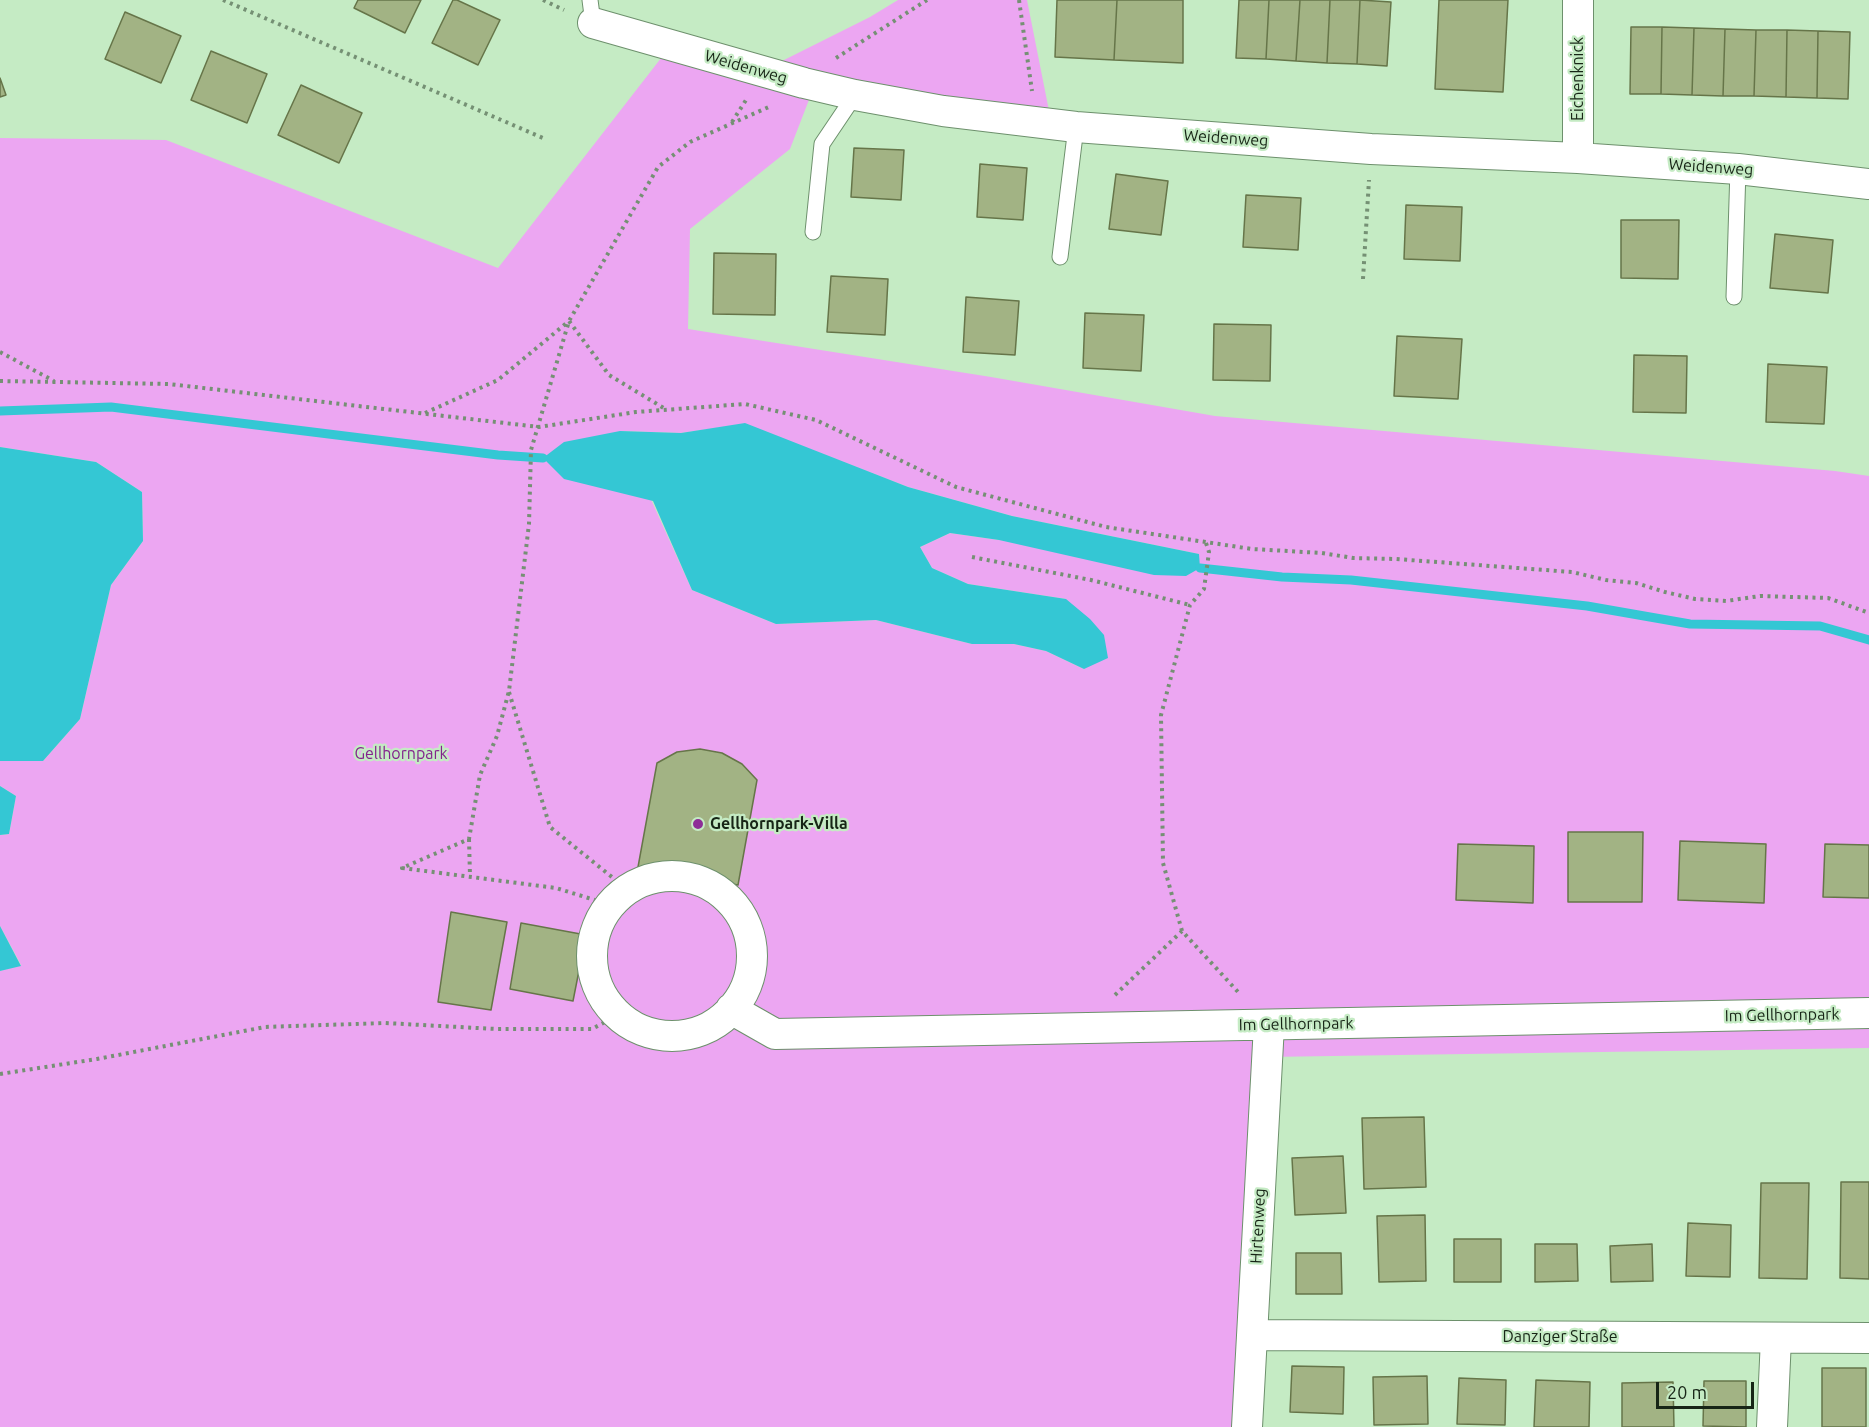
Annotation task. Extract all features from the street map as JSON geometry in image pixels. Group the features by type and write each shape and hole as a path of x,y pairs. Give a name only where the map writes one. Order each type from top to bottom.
{"street":[{"name":"Eichenknick","path":"1578,0 1578,158"},
{"name":"Weidenweg","path":"591,11 801,82 855,95 943,111 1076,127 1371,149 1578,158 1738,169 1869,184"},
{"path":"674,876 701,882 725,896 742,918 751,944 750,972 740,998 722,1019 700,1031 675,1036 650,1033 627,1023 609,1006 596,984 591,959 594,934 605,911 619,897 646,880 674,876"},
{"name":"Im Gellhornpark","path":"731,1009 775,1034 1869,1013"},
{"name":"Hirtenweg","path":"1247,1427 1269,1025"},
{"name":"Danziger Straße","path":"1252,1335 1869,1338"},
{"path":"1772,1427 1776,1338"}],"lane":[{"path":"813,232 822,144 855,95"},
{"path":"1060,257 1076,127"},
{"path":"1734,297 1738,169"}],"path":[{"path":"224,0 543,138"},
{"path":"470,876 469,839 480,776 497,736 509,691 529,524 531,450 569,321 658,167 690,142 785,100 801,82 927,0"},
{"path":"1019,0 1037,122"},
{"path":"1363,279 1371,149"},
{"path":"569,321 609,375 667,410"},
{"path":"424,414 498,380 569,321"},
{"path":"0,352 55,381"},
{"path":"0,381 169,384 539,427 636,412 745,404 816,420 956,487 1106,527 1252,549 1572,572 1606,580 1636,583 1695,599 1726,601 1760,596 1828,598 1869,613"},
{"path":"1205,543 1209,552 1204,589 1190,605 1161,715 1163,864 1182,931 1269,1025"},
{"path":"972,557 1091,580 1190,605"},
{"path":"509,691 550,827 619,897"},
{"path":"469,839 402,868 619,897"},
{"path":"1080,1028 1182,931"},
{"path":"0,1074 97,1059 265,1027 385,1023 496,1029 592,1029 618,1015"}],"green space":[{"name":"Gellhornpark","path":"898,0 1027,0 1053,131 812,92 790,149 690,229 688,329 991,377 1215,416 1835,471 1869,476 1869,1048 1266,1057 1246,1427 0,1427 0,971 21,965 0,926 0,835 9,834 16,796 0,786 0,761 43,761 80,719 111,585 143,541 142,492 96,462 0,447 0,138 166,140 498,268 665,53 752,76 870,17","holes":["745,424 908,487 1012,516 1199,554 999,540 950,533 920,547 932,568 968,584 1066,599 1084,669 1046,651 1014,644 972,644 876,620 776,624 692,590 620,431 681,433"]}],"water":[{"path":"745,423 908,487 1012,516 1199,554 1200,568 1186,576 1154,575 999,540 950,533 920,547 932,568 968,584 1066,599 1090,619 1104,635 1108,658 1084,669 1046,651 1014,644 972,644 876,620 776,624 692,590 653,501 564,479 543,458 564,442 620,431 681,433"},
{"path":"0,447 96,462 142,492 143,541 111,585 80,719 43,761 0,761"},
{"path":"0,786 16,796 9,834 0,835"},
{"path":"0,926 21,966 0,971"}],"building":[{"path":"358,0 421,0 405,33 354,8"},
{"path":"453,0 500,20 478,65 432,43"},
{"path":"1057,0 1117,0 1114,60 1055,57"},
{"path":"1117,0 1183,0 1183,63 1114,60"},
{"path":"1239,0 1269,0 1266,59 1236,58"},
{"path":"1269,0 1300,0 1296,61 1266,59"},
{"path":"1300,0 1330,0 1327,63 1296,61"},
{"path":"1330,0 1360,0 1357,64 1327,63"},
{"path":"1360,0 1391,2 1387,66 1357,64"},
{"path":"1439,0 1508,0 1503,92 1435,89"},
{"path":"125,12 181,36 161,83 105,59"},
{"path":"1631,27 1662,27 1661,94 1630,94"},
{"path":"1662,27 1694,28 1692,95 1661,94"},
{"path":"1694,28 1725,29 1723,96 1692,95"},
{"path":"1725,29 1756,30 1754,96 1723,96"},
{"path":"1756,30 1787,30 1786,97 1754,96"},
{"path":"1787,30 1818,31 1817,98 1786,97"},
{"path":"1818,31 1850,32 1848,99 1817,98"},
{"path":"211,51 267,74 247,123 191,100"},
{"path":"0,78 6,95 0,97"},
{"path":"301,85 362,113 339,163 278,135"},
{"path":"854,148 904,150 901,200 851,197"},
{"path":"980,164 1027,168 1023,220 977,217"},
{"path":"1116,174 1168,181 1161,235 1109,229"},
{"path":"1246,195 1301,198 1298,250 1243,247"},
{"path":"1406,205 1462,207 1460,261 1404,259"},
{"path":"1621,220 1679,220 1678,279 1621,278"},
{"path":"1775,234 1833,240 1828,293 1770,288"},
{"path":"714,253 776,254 775,315 713,314"},
{"path":"831,276 888,279 885,335 827,332"},
{"path":"966,297 1019,301 1015,355 963,352"},
{"path":"1085,313 1144,315 1141,371 1083,368"},
{"path":"1214,324 1271,325 1270,381 1213,380"},
{"path":"1397,336 1462,339 1458,399 1394,396"},
{"path":"1634,355 1687,356 1686,413 1633,412"},
{"path":"1768,364 1827,367 1824,424 1766,422"},
{"name":"Gellhornpark-Villa","path":"700,749 722,753 742,764 757,780 738,885 638,867 657,763 677,752"},
{"path":"1568,832 1643,832 1642,902 1568,902"},
{"path":"1680,841 1766,844 1764,903 1678,900"},
{"path":"1458,844 1534,846 1533,903 1456,900"},
{"path":"1825,844 1869,845 1869,898 1823,897"},
{"path":"451,912 507,922 491,1010 438,1002"},
{"path":"521,923 586,935 573,1001 510,989"},
{"path":"1424,1117 1426,1187 1364,1189 1362,1118"},
{"path":"1343,1156 1346,1213 1295,1215 1292,1158"},
{"path":"1841,1182 1869,1182 1869,1279 1840,1278"},
{"path":"1761,1183 1809,1183 1807,1279 1759,1278"},
{"path":"1425,1215 1426,1281 1379,1282 1377,1216"},
{"path":"1688,1223 1731,1225 1730,1277 1686,1276"},
{"path":"1454,1239 1501,1239 1501,1282 1454,1282"},
{"path":"1535,1244 1577,1244 1578,1281 1535,1282"},
{"path":"1652,1244 1653,1281 1611,1282 1610,1246"},
{"path":"1296,1253 1341,1253 1342,1294 1296,1294"},
{"path":"1292,1366 1344,1367 1343,1414 1290,1412"},
{"path":"1822,1368 1866,1368 1866,1427 1822,1427"},
{"path":"1427,1376 1428,1424 1374,1425 1373,1377"},
{"path":"1459,1378 1506,1380 1505,1425 1457,1424"},
{"path":"1536,1380 1590,1382 1589,1427 1534,1427"},
{"path":"1704,1381 1746,1381 1746,1427 1703,1426"},
{"path":"1673,1382 1674,1427 1622,1427 1622,1383"}],"waterway":[{"path":"0,411 111,407 498,455 543,458"},
{"path":"1200,568 1282,577 1351,580 1587,606 1690,624 1820,626 1869,640"}],"place":[{"name":"Gellhornpark-Villa","path":"698,824"}]}
